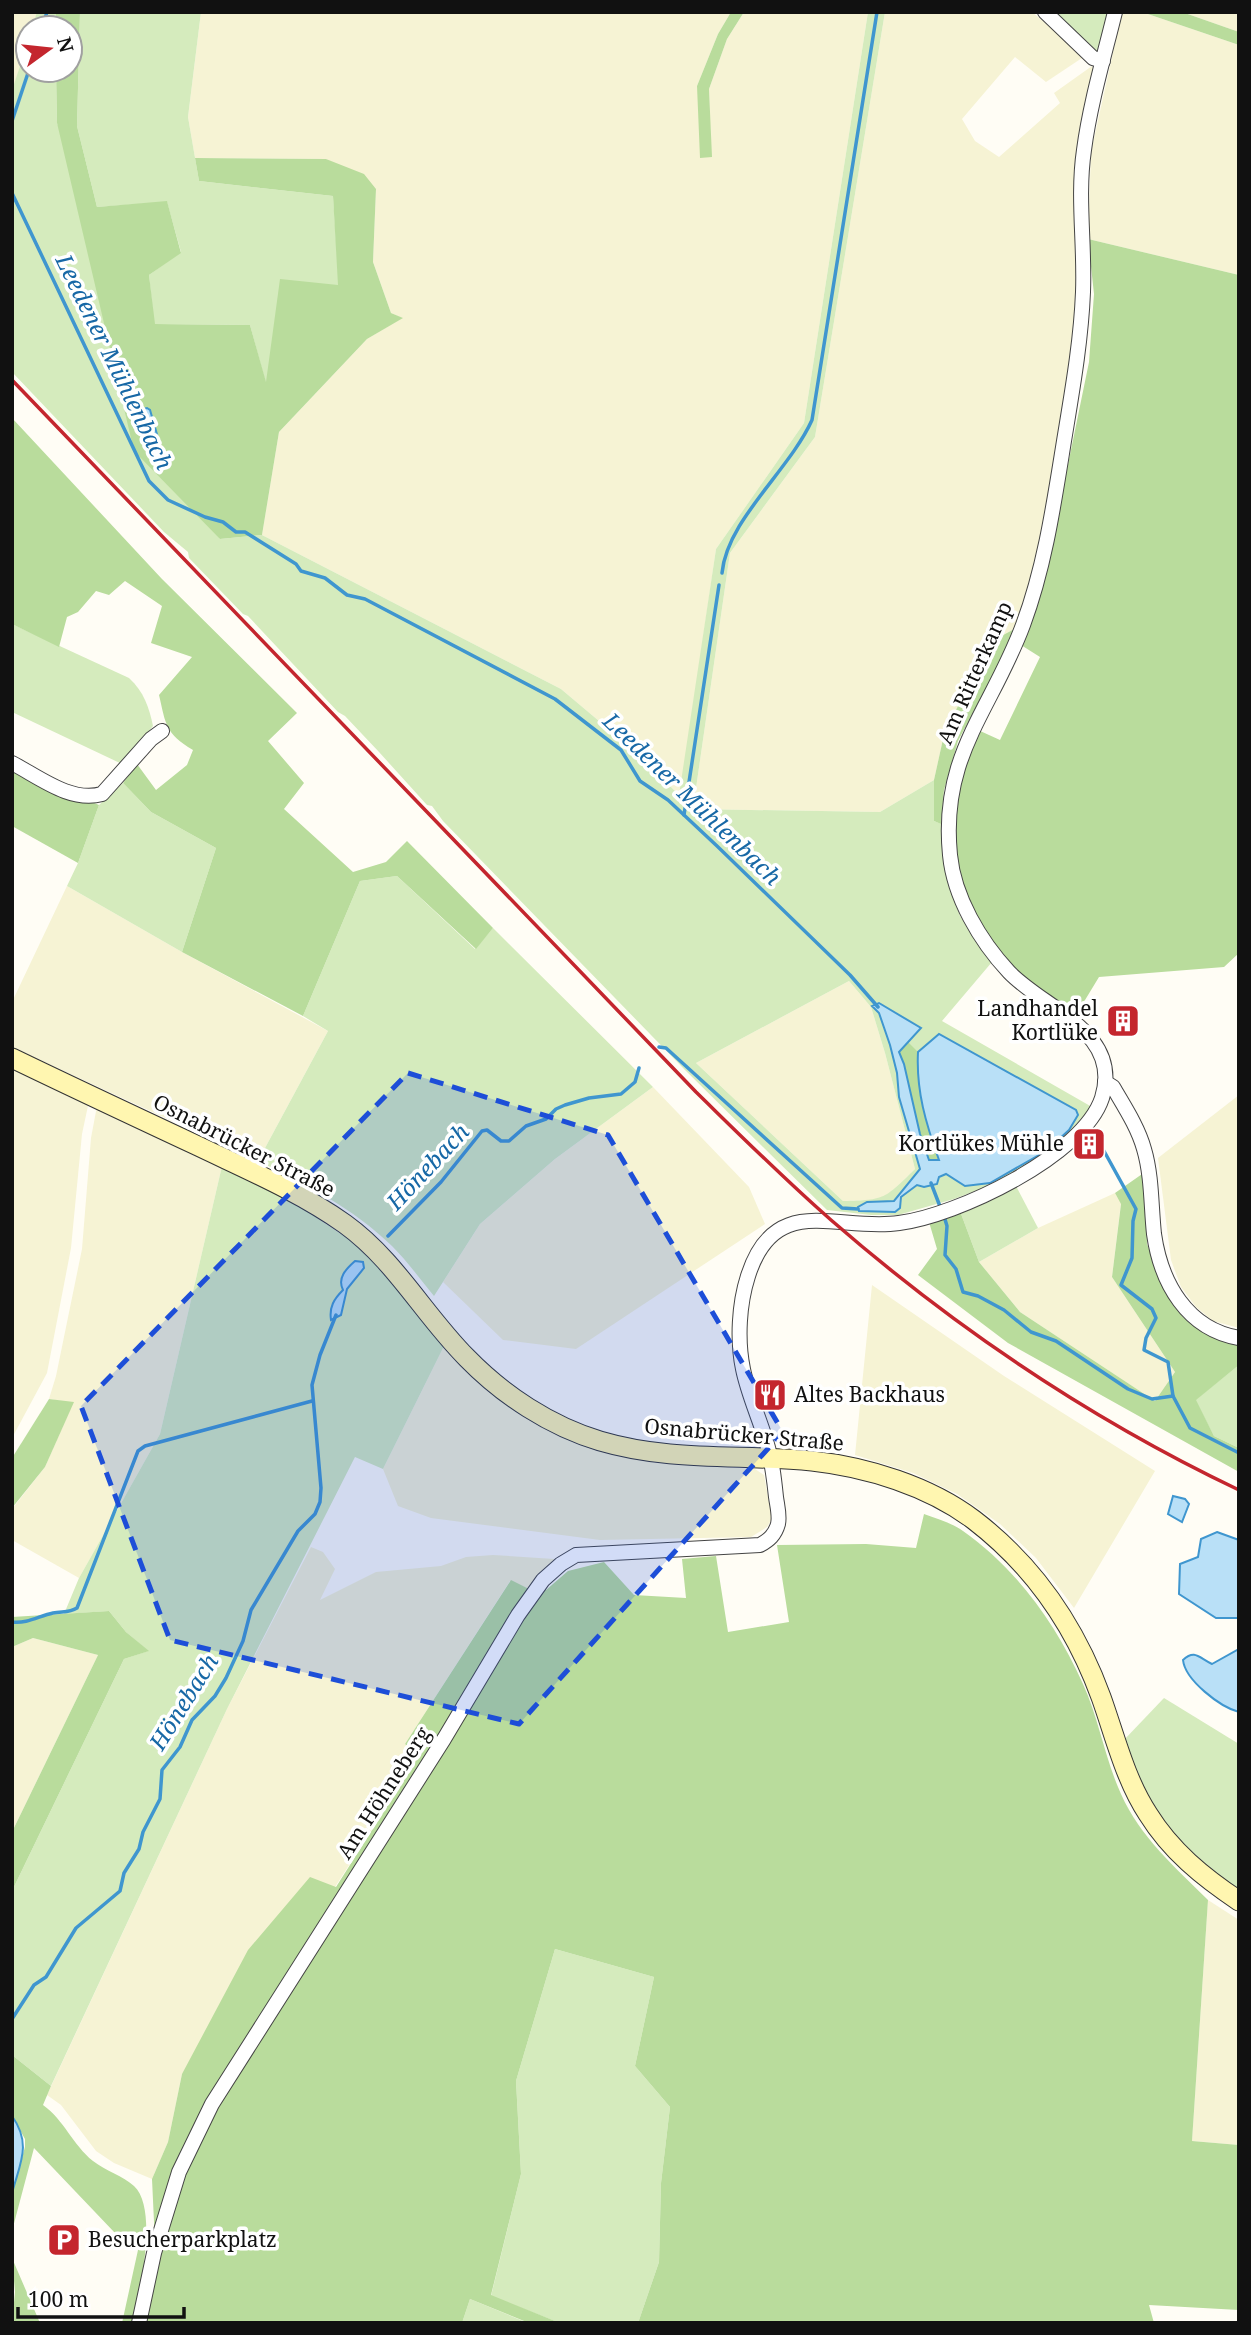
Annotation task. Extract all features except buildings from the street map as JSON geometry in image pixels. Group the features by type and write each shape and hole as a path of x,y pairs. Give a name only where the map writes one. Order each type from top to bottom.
{"main road":[{"name":"Osnabrücker Straße","path":"12,1058 282,1186 348,1226 385,1260 465,1357 493,1382 529,1408 560,1425 598,1440 668,1455 771,1459 844,1466 873,1472 920,1490 971,1518 1019,1559 1050,1597 1073,1634 1088,1664 1125,1769 1147,1813 1173,1848 1209,1881 1239,1900"}],"street":[{"path":"1045,12 1093,58 1103,61"},
{"name":"Am Ritterkamp","path":"1105,1082 1104,1065 1098,1048 1084,1030 1031,993 1009,972 983,938 958,888 950,858 948,806 960,757 1022,627 1043,562 1077,360 1083,291 1081,186 1084,148 1115,12"},
{"path":"12,763 62,790 91,797 102,794 151,739 162,731"},
{"path":"771,1459 743,1372 740,1351 740,1327 746,1283 756,1253 785,1227 803,1220 901,1223 958,1206 1030,1173 1058,1152 1084,1126 1098,1108 1105,1082 1113,1087 1144,1147 1155,1237 1172,1291 1188,1312 1205,1327 1239,1338"},
{"name":"Am Höhneberg","path":"139,2323 154,2253 179,2172 212,2104 542,1580 576,1555 760,1545 770,1540 779,1521 771,1459"}],"highlighted area":[{"path":"408,1073 608,1135 783,1432 519,1724 170,1640 81,1406"}],"shaded area":[{"path":"12,12 38,12 14,14 14,84 12,91"},
{"path":"201,12 731,12 718,34 697,86 711,157 709,89 727,39 744,12 868,12 804,423 716,549 680,796 637,753 561,689 262,535 279,432 367,339 402,318 391,313 373,262 376,189 326,159 195,158 188,117"},
{"path":"885,12 1032,12 1085,56 1046,82 1015,57 962,119 975,141 999,157 1060,103 1054,93 1092,66 1095,72 1071,361 1039,562 1018,627 994,640 945,730 934,780 880,812 693,809 730,553 815,437"},
{"path":"1122,12 1142,12 1239,45 1239,275 1088,239 1091,152"},
{"path":"1182,12 1239,12 1239,32"},
{"path":"67,886 328,1031 258,1161 12,1047 12,1002"},
{"path":"849,981 871,1007 915,1169 886,1197 871,1200 843,1201 696,1063"},
{"path":"12,1065 89,1101 82,1134 71,1248 47,1373 12,1438"},
{"path":"653,1087 749,1187 765,1224 576,1349 503,1340 443,1282 480,1224 555,1159"},
{"path":"1239,1095 1239,1328 1213,1321 1196,1307 1181,1287 1171,1260 1158,1158"},
{"path":"97,1106 222,1166 160,1434 79,1578 12,1540 12,1509 45,1467 73,1403 49,1399 82,1249 91,1138"},
{"path":"1115,1193 1121,1203 1112,1277 1175,1372 1155,1401 1020,1312 979,1262 1038,1228"},
{"path":"872,1285 1004,1376 1155,1471 1074,1608 1036,1558 1000,1524 957,1494 913,1473 855,1455"},
{"path":"445,1344 485,1389 524,1415 595,1449 656,1463 755,1469 764,1475 772,1519 767,1527 751,1537 600,1540 431,1518 398,1506 383,1469"},
{"path":"311,1547 323,1552 335,1569 320,1600 376,1572 441,1566 466,1557 493,1555 554,1559 555,1563 527,1588 510,1581 405,1744 420,1755 335,1887 182,2074 168,2142 152,2179 114,2163 96,2151 61,2105 47,2095 227,1709"},
{"path":"33,1638 98,1655 12,1832 12,1647"},
{"path":"1208,1900 1239,1920 1239,2145 1192,2141"}],"green space":[{"path":"37,12 56,12 56,14"},
{"path":"56,12 80,12 80,14"},
{"path":"201,12 188,117 199,181 333,196 339,286 266,384 250,325 154,324 149,275 181,252 167,202 97,207 77,126 78,84 84,84 84,14 80,14"},
{"path":"731,12 744,12 727,39 709,89 712,157 700,158 697,86 718,34"},
{"path":"868,12 885,12 815,437 730,553 693,809 880,812 934,780 934,821 944,825 951,891 960,916 992,962 942,1021 1092,1107 1057,1145 1012,1177 954,1199 898,1215 827,1210 685,1070 443,821 432,806 427,805 345,716 338,712 189,558 188,552 164,532 12,372 14,84 56,84 57,123 220,539 262,535 561,689 637,753 679,795 716,549 804,423","holes":["849,981 871,1007 915,1169 884,1196 868,1200 843,1201 696,1063"]},
{"path":"1051,12 1109,12 1098,53"},
{"path":"1142,12 1182,12 1239,32 1239,45"},
{"path":"56,84 78,84 77,126 97,207 167,201 181,253 149,275 155,324 250,325 266,382 280,279 338,285 333,196 199,181 195,158 326,159 364,174 376,189 373,262 391,313 403,318 367,339 279,432 262,535 220,539 134,451 57,123"},
{"path":"1088,239 1239,275 1239,953 1224,967 1099,977 1082,1005 1061,1005 1048,999 1025,979 982,925 962,880 956,830 962,776 978,730 1000,740 1040,657 1021,645 1047,567 1089,362 1094,294"},
{"path":"12,418 162,579 297,713 268,741 304,783 284,809 353,872 386,862 407,841 493,928 476,949 397,876 360,881 303,1016 182,952 216,848 151,812 123,783 137,764 156,790 187,765 193,750 168,727 159,695 192,657 151,643 162,606 125,581 109,595 96,591 78,612 67,617 59,647 12,624"},
{"path":"12,624 129,678 139,689 148,706 153,726 122,764 12,712"},
{"path":"1018,627 958,741 944,790 941,824 934,821 934,780 945,730 994,640"},
{"path":"12,769 99,805 78,863 12,826"},
{"path":"123,783 151,812 216,848 182,952 67,886 99,805"},
{"path":"397,876 475,949 493,928 653,1087 555,1159 480,1224 434,1296 398,1252 362,1220 311,1188 258,1161 328,1031 303,1016 360,881"},
{"path":"908,1042 918,1052 923,1108 939,1161 929,1160 920,1134 899,1052"},
{"path":"222,1166 287,1198 359,1246 445,1344 383,1469 355,1457 227,1709 51,2086 12,2055 12,1891 124,1659 148,1651 126,1632 109,1611 64,1614 79,1578 160,1434"},
{"path":"1145,1172 1147,1244 1163,1286 1183,1317 1206,1334 1239,1343 1239,1365 1196,1400 1214,1436 1239,1448 1239,1472 1008,1343 918,1275 937,1249 929,1222 960,1211 979,1262 1020,1312 1155,1401 1175,1372 1112,1277 1121,1204 1115,1193"},
{"path":"1016,1186 1038,1228 979,1262 960,1211"},
{"path":"1239,1365 1239,1448 1214,1436 1195,1400"},
{"path":"49,1399 74,1402 45,1467 12,1508 12,1458"},
{"path":"924,1514 959,1528 983,1546 1018,1580 1033,1599 1060,1640 1083,1684 1115,1781 1129,1810 1148,1838 1208,1900 1192,2141 1239,2145 1239,2310 1149,2305 1154,2323 638,2323 659,2262 661,2183 670,2107 635,2066 654,1977 555,1949 516,2081 521,2174 491,2295 560,2323 529,2323 470,2299 462,2323 144,2323 156,2265 152,2179 168,2142 182,2074 248,1950 310,1877 336,1887 419,1756 405,1744 511,1580 527,1588 546,1590 568,1571 604,1562 634,1595 686,1598 682,1559 716,1556 728,1632 789,1622 777,1545 866,1544 916,1548"},
{"path":"109,1611 126,1632 149,1651 124,1659 12,1891 12,1832 98,1655 33,1638 12,1647 12,1617"},
{"path":"1164,1698 1239,1744 1239,1889 1199,1858 1168,1825 1143,1787 1123,1741"},
{"path":"555,1949 654,1977 635,2066 670,2107 661,2183 659,2262 638,2323 560,2323 491,2296 521,2174 516,2081"},
{"path":"12,2055 51,2086 43,2105 57,2118 86,2155 98,2165 130,2182 141,2197 145,2213 145,2252 134,2323 122,2323 138,2250 115,2247 115,2233 34,2148 12,2231 12,2193 25,2139 12,2116"},
{"path":"12,2258 40,2323 12,2323 15,2292"},
{"path":"470,2299 528,2323 462,2323"}],"water":[{"path":"147,408 150,410 162,452 159,458 155,458 134,411"},
{"path":"879,1003 921,1028 899,1052 929,1160 939,1160 923,1107 918,1052 939,1034 1076,1110 1078,1115 1069,1130 1046,1151 990,1183 965,1186 946,1174 939,1177 937,1184 924,1187 917,1185 901,1197 900,1208 895,1212 859,1211 858,1207 867,1202 894,1201 920,1169 899,1097 897,1073 890,1045 879,1013 872,1006"},
{"path":"355,1261 363,1262 364,1268 347,1289 341,1315 331,1320 333,1304 343,1290 342,1278"},
{"path":"1173,1496 1185,1499 1189,1504 1182,1522 1168,1514"},
{"path":"1217,1532 1239,1540 1239,1618 1216,1618 1179,1594 1180,1564 1198,1557 1201,1539"},
{"path":"1239,1649 1239,1712 1205,1692 1190,1676 1183,1660 1194,1655 1212,1664"},
{"path":"12,2116 22,2136 23,2145 12,2193"}],"waterway":[{"path":"722,573 726,553 735,534 802,439 812,420 877,12"},
{"name":"Leedener Mühlenbach","path":"12,121 24,84"},
{"name":"Leedener Mühlenbach","path":"12,193 149,481 168,500 223,522 236,532 245,532 296,564 301,571 325,578 347,595 365,599 555,699 621,750 640,781 668,800 717,846 850,975 878,1007"},
{"path":"684,815 719,585"},
{"name":"Hönebach","path":"659,1047 666,1048 842,1208 858,1209"},
{"name":"Hönebach","path":"388,1236 441,1182 482,1131 487,1130 501,1141 509,1141 526,1126 546,1119 556,1109 565,1105 589,1098 621,1094 635,1082 639,1068"},
{"path":"1098,1145 1136,1209 1132,1258 1121,1285 1152,1309 1156,1318 1146,1338 1144,1350 1168,1362 1173,1396"},
{"name":"Leedener Mühlenbach","path":"931,1183 941,1209"},
{"name":"Leedener Mühlenbach","path":"944,1216 947,1226 945,1255 956,1269 963,1292 978,1296 1004,1310 1031,1332 1056,1341 1128,1389 1152,1399 1173,1396 1190,1428 1239,1453"},
{"name":"Hönebach","path":"12,2019 34,1985 46,1977 76,1928 120,1891 124,1873 139,1849 143,1832 160,1799 162,1770 180,1747 192,1720 215,1696 226,1678 243,1641 251,1610 298,1531 315,1514 320,1502 321,1488 312,1385 320,1355 336,1315"},
{"path":"12,1622 28,1621 77,1608 138,1451 145,1446 312,1401"}],"railway":[{"path":"12,380 696,1092 762,1157 878,1259 975,1334 1078,1402 1184,1463 1239,1490"}],"place":[{"name":"Landhandel Kortlüke","path":"1123,1021"},
{"name":"Kortlükes Mühle","path":"1089,1144"},
{"name":"Altes Backhaus","path":"770,1395"},
{"name":"Besucherparkplatz","path":"64,2240"}]}
